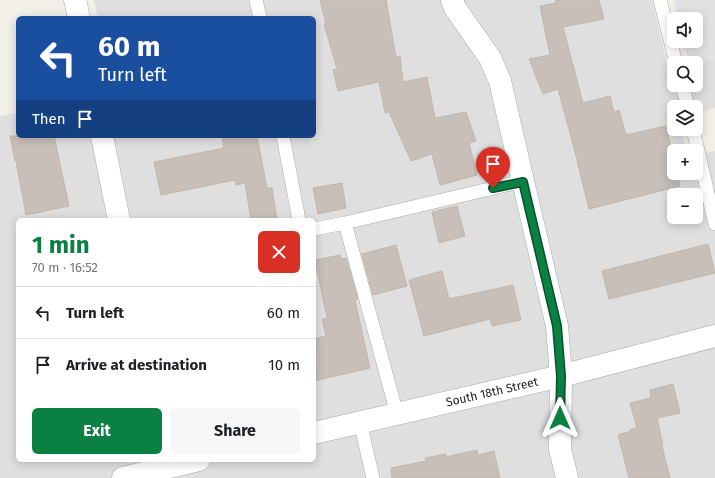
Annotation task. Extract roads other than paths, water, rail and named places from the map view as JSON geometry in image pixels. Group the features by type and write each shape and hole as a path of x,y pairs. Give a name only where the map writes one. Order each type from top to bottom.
{"street":[{"path":"75,0 79,16"},
{"path":"452,0 455,8 490,58 500,81 557,326 561,376 560,449 567,478"},
{"path":"102,138 119,218"},
{"name":"South 18th Street","path":"316,432 561,376 715,336"},
{"path":"123,478 192,462"}],"lane":[{"path":"256,0 260,16"},
{"path":"660,0 674,56"},
{"path":"695,136 715,224"},
{"path":"283,138 299,218"},
{"path":"316,229 523,182"},
{"path":"345,223 397,414"},
{"path":"360,422 374,478"}]}
